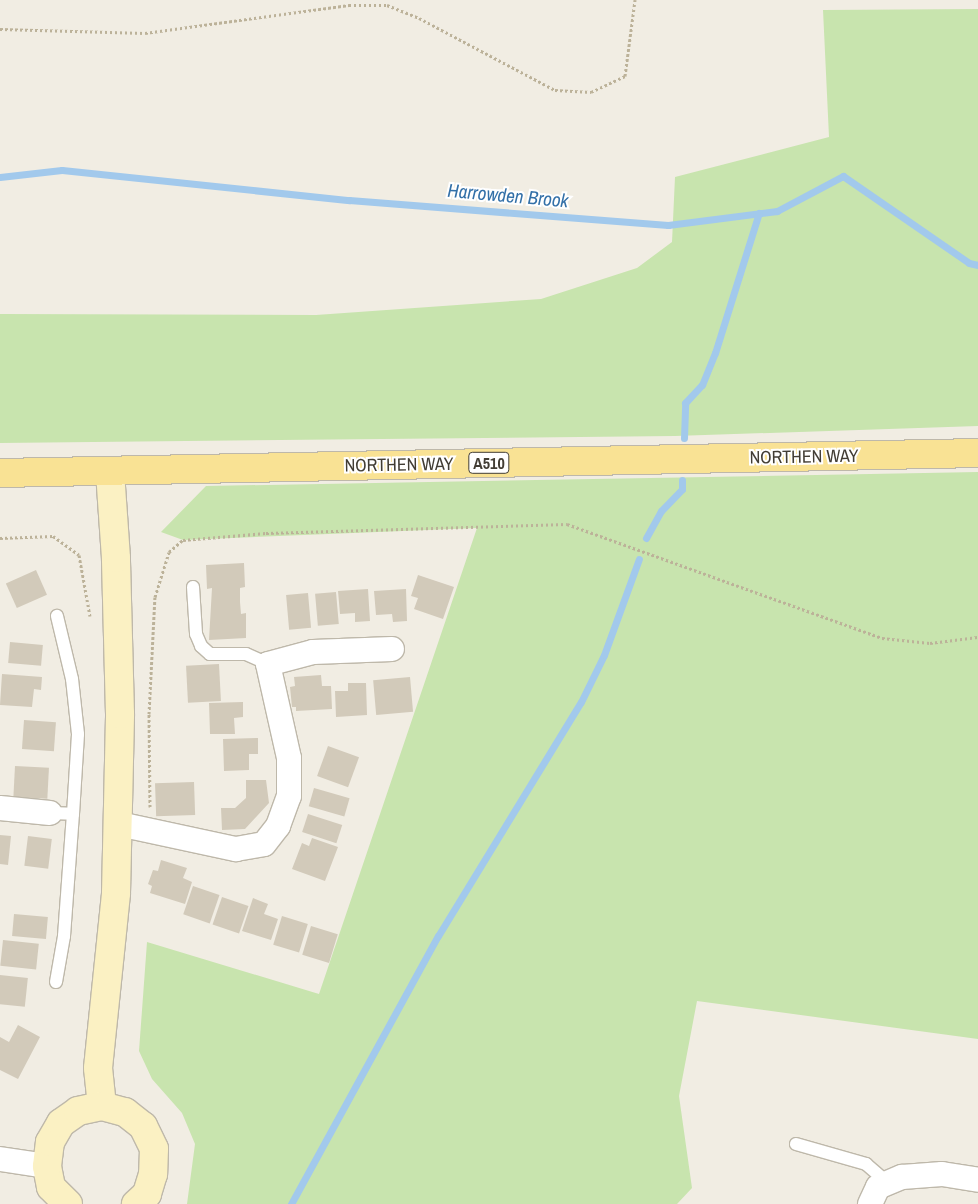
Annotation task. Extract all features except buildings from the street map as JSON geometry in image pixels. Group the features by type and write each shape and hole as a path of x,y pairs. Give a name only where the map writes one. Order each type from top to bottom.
{"main road":[{"name":"NORTHEN WAY","path":"0,473 978,453"}],"street":[{"path":"102,1106 98,1068 116,893 119,824 119,635 110,472"},
{"path":"119,824 236,849 264,844 278,826 289,796 289,758 268,664 313,652 392,649"},
{"path":"0,808 50,813"},
{"path":"68,1204 52,1187 47,1166 50,1142 61,1123 78,1111 102,1106 125,1112 144,1126 154,1149 153,1174 147,1194 136,1204"},
{"path":"0,1159 47,1166"},
{"path":"870,1204 878,1187 902,1176 942,1174 978,1180"}],"lane":[{"path":"193,587 196,634 201,646 210,654 246,654 268,664"},
{"path":"56,982 64,936 78,734 72,679 57,616"},
{"path":"50,813 73,814"},
{"path":"796,1144 866,1164 888,1182"}],"path":[{"path":"0,29 145,33 349,5 387,6 419,18 555,90 591,92 625,76 635,0"},
{"path":"150,831 149,714 155,597 169,552 183,540 266,533 567,524 882,638 930,643 978,637"},
{"path":"0,538 53,536 79,555 91,620"}],"green space":[{"path":"978,9 978,426 675,436 0,443 0,314 316,315 541,299 637,268 672,242 675,177 829,137 823,10"},
{"path":"978,472 978,1039 697,1001 679,1096 692,1188 677,1204 187,1204 195,1144 182,1113 152,1079 139,1051 147,942 319,994 477,528 183,540 161,532 206,486"}],"waterway":[{"name":"Harrowden Brook","path":"0,177 62,170 349,200 668,225 777,211 843,176 969,263 978,265"},
{"path":"684,438 685,403 702,385 715,353 759,213"},
{"path":"646,538 661,511 682,489 682,480"},
{"path":"291,1204 438,936 581,702 604,655 639,559"}]}
